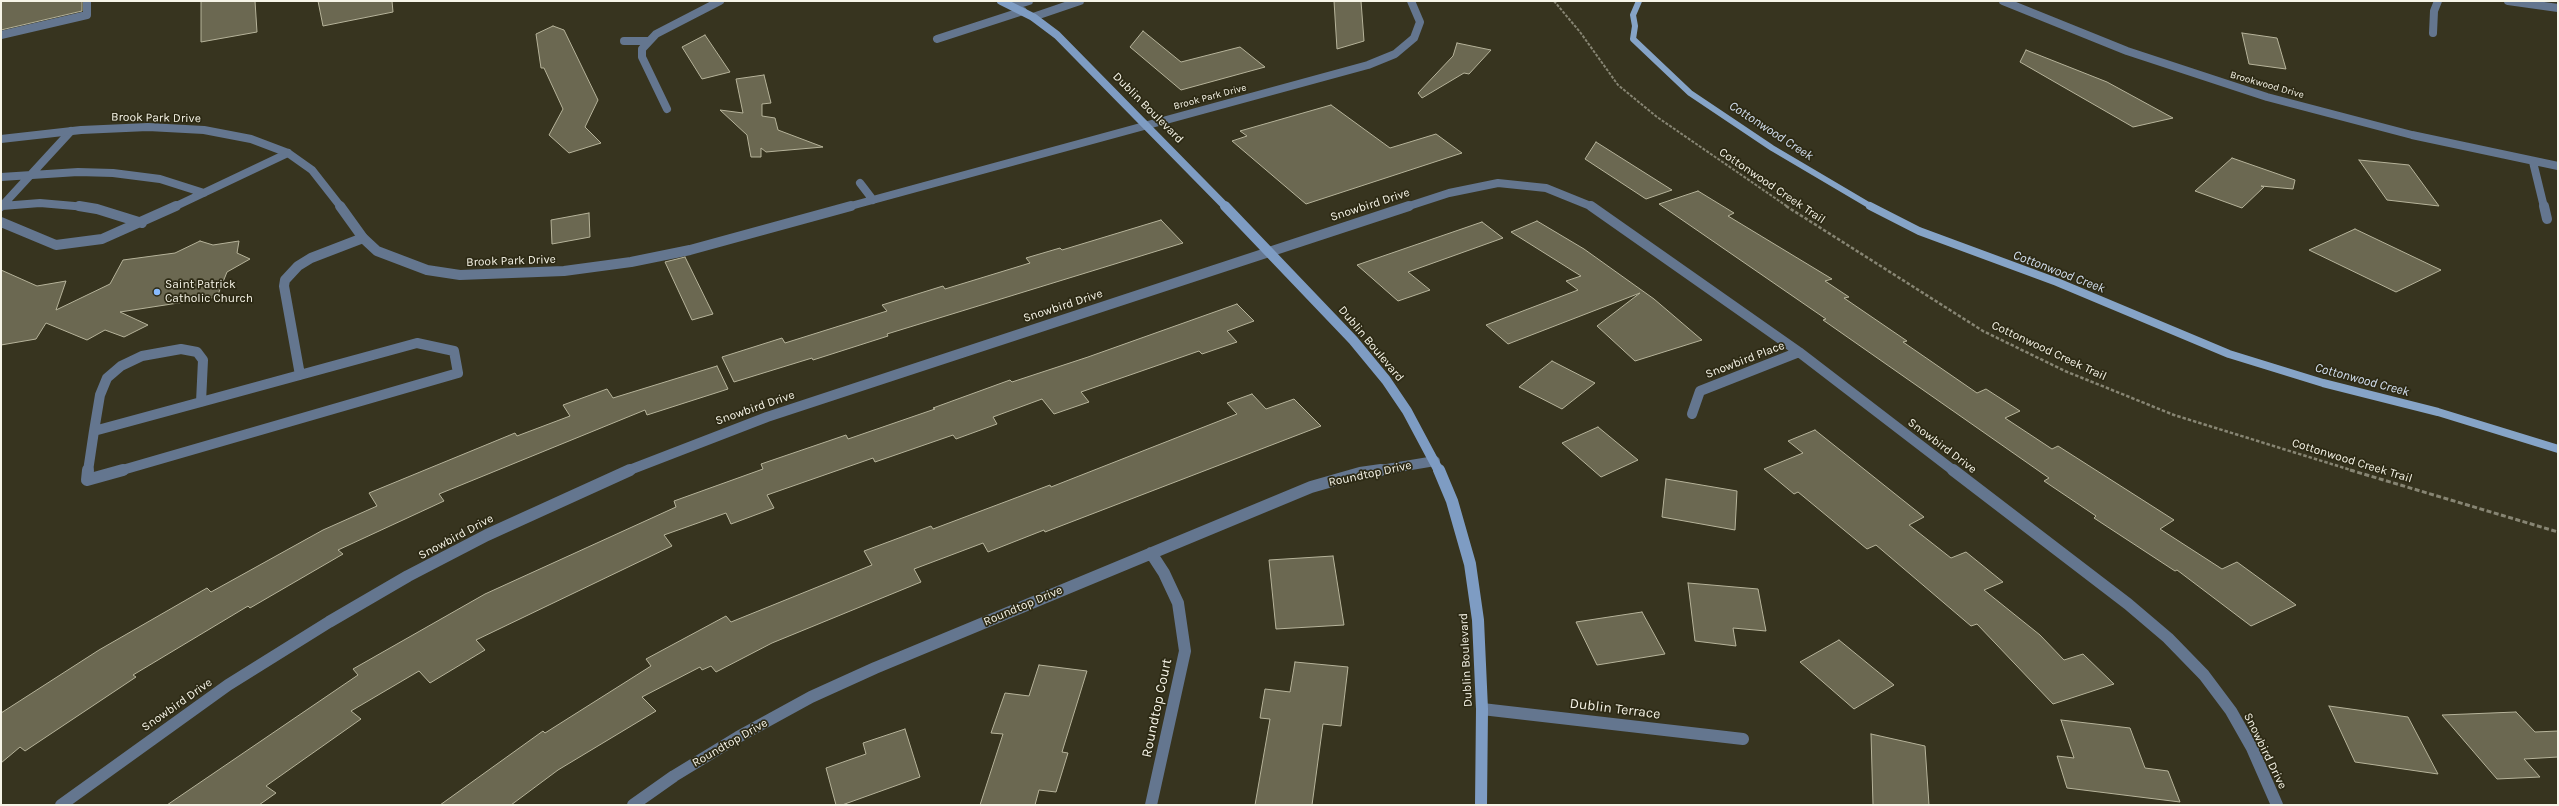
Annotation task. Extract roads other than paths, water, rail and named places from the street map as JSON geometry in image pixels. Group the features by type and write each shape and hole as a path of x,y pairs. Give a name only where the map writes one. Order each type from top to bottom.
{"main road":[{"name":"Dublin Boulevard","path":"1001,1 1033,17 1068,45 1148,125 1369,358 1407,411 1435,461 1452,501 1470,564 1478,620 1482,709 1481,805"}],"street":[{"path":"1,35 87,15 87,1"},
{"path":"667,109 642,57 642,49 648,41 670,26 720,1"},
{"path":"1013,6 1029,1"},
{"path":"1033,17 1080,1"},
{"name":"Brook Park Drive","path":"1,140 71,131 148,127 191,129 251,139 288,153 300,160 323,182 363,238 377,251 388,256 427,270 460,275 564,271 631,262 690,250 1384,60 1405,48 1418,30 1420,22 1411,1"},
{"name":"Brookwood Drive","path":"2003,1 2127,51 2267,97 2412,135 2533,162 2558,166"},
{"path":"2433,32 2434,11 2438,1"},
{"path":"2508,1 2558,8"},
{"path":"937,40 1023,11"},
{"path":"624,41 648,41"},
{"path":"2,206 71,131"},
{"path":"1,222 56,245 102,239 142,223 288,153"},
{"path":"2533,162 2547,220"},
{"path":"1,177 78,172 132,174 173,182 204,193"},
{"name":"Snowbird Drive","path":"61,805 228,685 323,626 441,559 567,496 657,457 753,422 1449,193 1498,183 1523,180 1561,193 1598,210 1799,352 2128,604 2168,638 2204,675 2231,711 2252,748 2277,805"},
{"path":"860,183 873,200"},
{"path":"2,206 40,203 72,205 97,209 142,223"},
{"path":"300,375 284,286 285,280 298,266 311,258 363,238"},
{"path":"94,431 201,402 417,343 454,351 458,373 87,480 94,431 100,395 107,378 130,361 161,351 181,348 202,355 201,402"},
{"name":"Snowbird Place","path":"1692,414 1700,391 1799,352"},
{"name":"Roundtop Drive","path":"633,805 699,760 811,697 875,668 1151,553 1329,481 1360,473 1435,461"},
{"name":"Roundtop Court","path":"1151,553 1164,573 1178,603 1184,633 1185,652 1183,668 1151,805"},
{"name":"Dublin Terrace","path":"1482,709 1743,739"}],"waterway":[{"name":"Cottonwood Creek","path":"1639,1 1633,15 1635,26 1633,39 1690,93 1772,148 1872,207"},
{"name":"Cottonwood Creek","path":"1870,206 1919,231 2057,282 2229,354 2323,383 2438,412 2558,449"}],"place":[{"name":"Saint Patrick Catholic Church","path":"157,292"}]}
